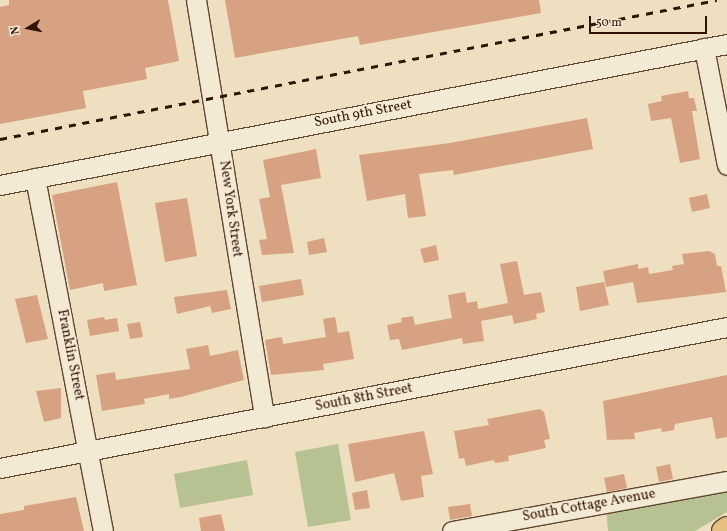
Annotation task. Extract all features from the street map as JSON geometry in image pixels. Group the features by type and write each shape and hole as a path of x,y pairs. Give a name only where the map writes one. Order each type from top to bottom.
{"main road":[{"path":"722,531 727,528"}],"street":[{"name":"New York Street","path":"196,0 264,417"},
{"name":"South 9th Street","path":"0,185 727,44"},
{"path":"704,48 727,165"},
{"name":"Franklin Street","path":"35,178 89,451 103,531"},
{"name":"South 8th Street","path":"0,468 727,327"},
{"name":"South Cottage Avenue","path":"452,531 727,481"}],"green space":[{"path":"338,444 351,520 308,527 295,452"},
{"path":"247,460 253,495 180,508 174,474"},
{"path":"727,486 727,512 695,531 608,531 606,506"}],"building":[{"path":"9,0 168,0 179,61 145,68 147,79 83,91 86,108 0,124 0,7 9,5"},
{"path":"225,0 539,0 541,13 360,45 358,36 235,58"},
{"path":"688,91 689,98 694,98 697,111 692,111 700,159 680,163 671,118 651,121 648,104 662,101 661,96"},
{"path":"587,118 593,149 454,175 453,170 419,174 426,216 408,218 405,194 367,201 359,155 450,143"},
{"path":"316,149 321,178 281,185 294,253 262,255 259,240 267,239 259,199 270,197 263,160"},
{"path":"117,182 137,285 104,291 103,283 70,290 52,195"},
{"path":"707,194 710,208 692,212 689,198"},
{"path":"187,198 197,256 165,262 155,203"},
{"path":"324,238 327,252 309,255 307,242"},
{"path":"436,245 439,260 424,263 420,249"},
{"path":"709,251 715,254 717,266 721,266 726,292 637,303 633,282 606,287 603,271 638,264 638,269 648,267 649,274 673,270 672,266 684,264 682,254"},
{"path":"517,261 524,295 541,292 545,312 536,314 537,319 514,324 512,315 481,321 484,341 463,344 462,338 402,350 399,339 390,340 387,325 402,322 401,318 413,316 415,325 452,318 448,295 465,292 467,303 477,301 478,309 508,303 500,264"},
{"path":"301,279 304,295 262,302 259,286"},
{"path":"604,282 609,305 580,311 576,287"},
{"path":"227,290 231,309 212,313 210,306 177,314 174,297"},
{"path":"37,295 48,339 26,343 15,299"},
{"path":"104,317 105,320 117,318 119,331 90,336 87,320"},
{"path":"335,317 338,333 349,331 354,359 323,364 324,370 271,375 265,340 282,337 283,344 326,337 323,319"},
{"path":"140,322 143,337 130,339 127,324"},
{"path":"208,345 210,356 238,350 244,380 181,397 169,399 169,394 144,399 145,404 102,411 96,375 115,372 116,380 190,369 186,349"},
{"path":"727,375 727,437 716,439 712,417 675,424 674,430 662,432 661,428 634,433 635,439 607,440 603,401"},
{"path":"61,388 61,418 44,422 36,391"},
{"path":"540,409 544,412 550,439 544,440 546,448 508,456 509,461 495,463 494,460 466,466 464,458 459,459 454,431 489,425 487,419"},
{"path":"424,431 433,474 421,476 424,497 401,501 394,473 355,482 348,444"},
{"path":"670,464 673,479 659,482 656,467"},
{"path":"624,474 627,488 607,492 604,478"},
{"path":"367,490 370,508 355,510 352,493"},
{"path":"76,497 84,531 0,531 0,514 24,510 24,506"},
{"path":"470,504 472,516 450,520 448,507"},
{"path":"221,514 225,531 201,531 199,518"}],"railway":[{"path":"0,139 717,0"}]}
